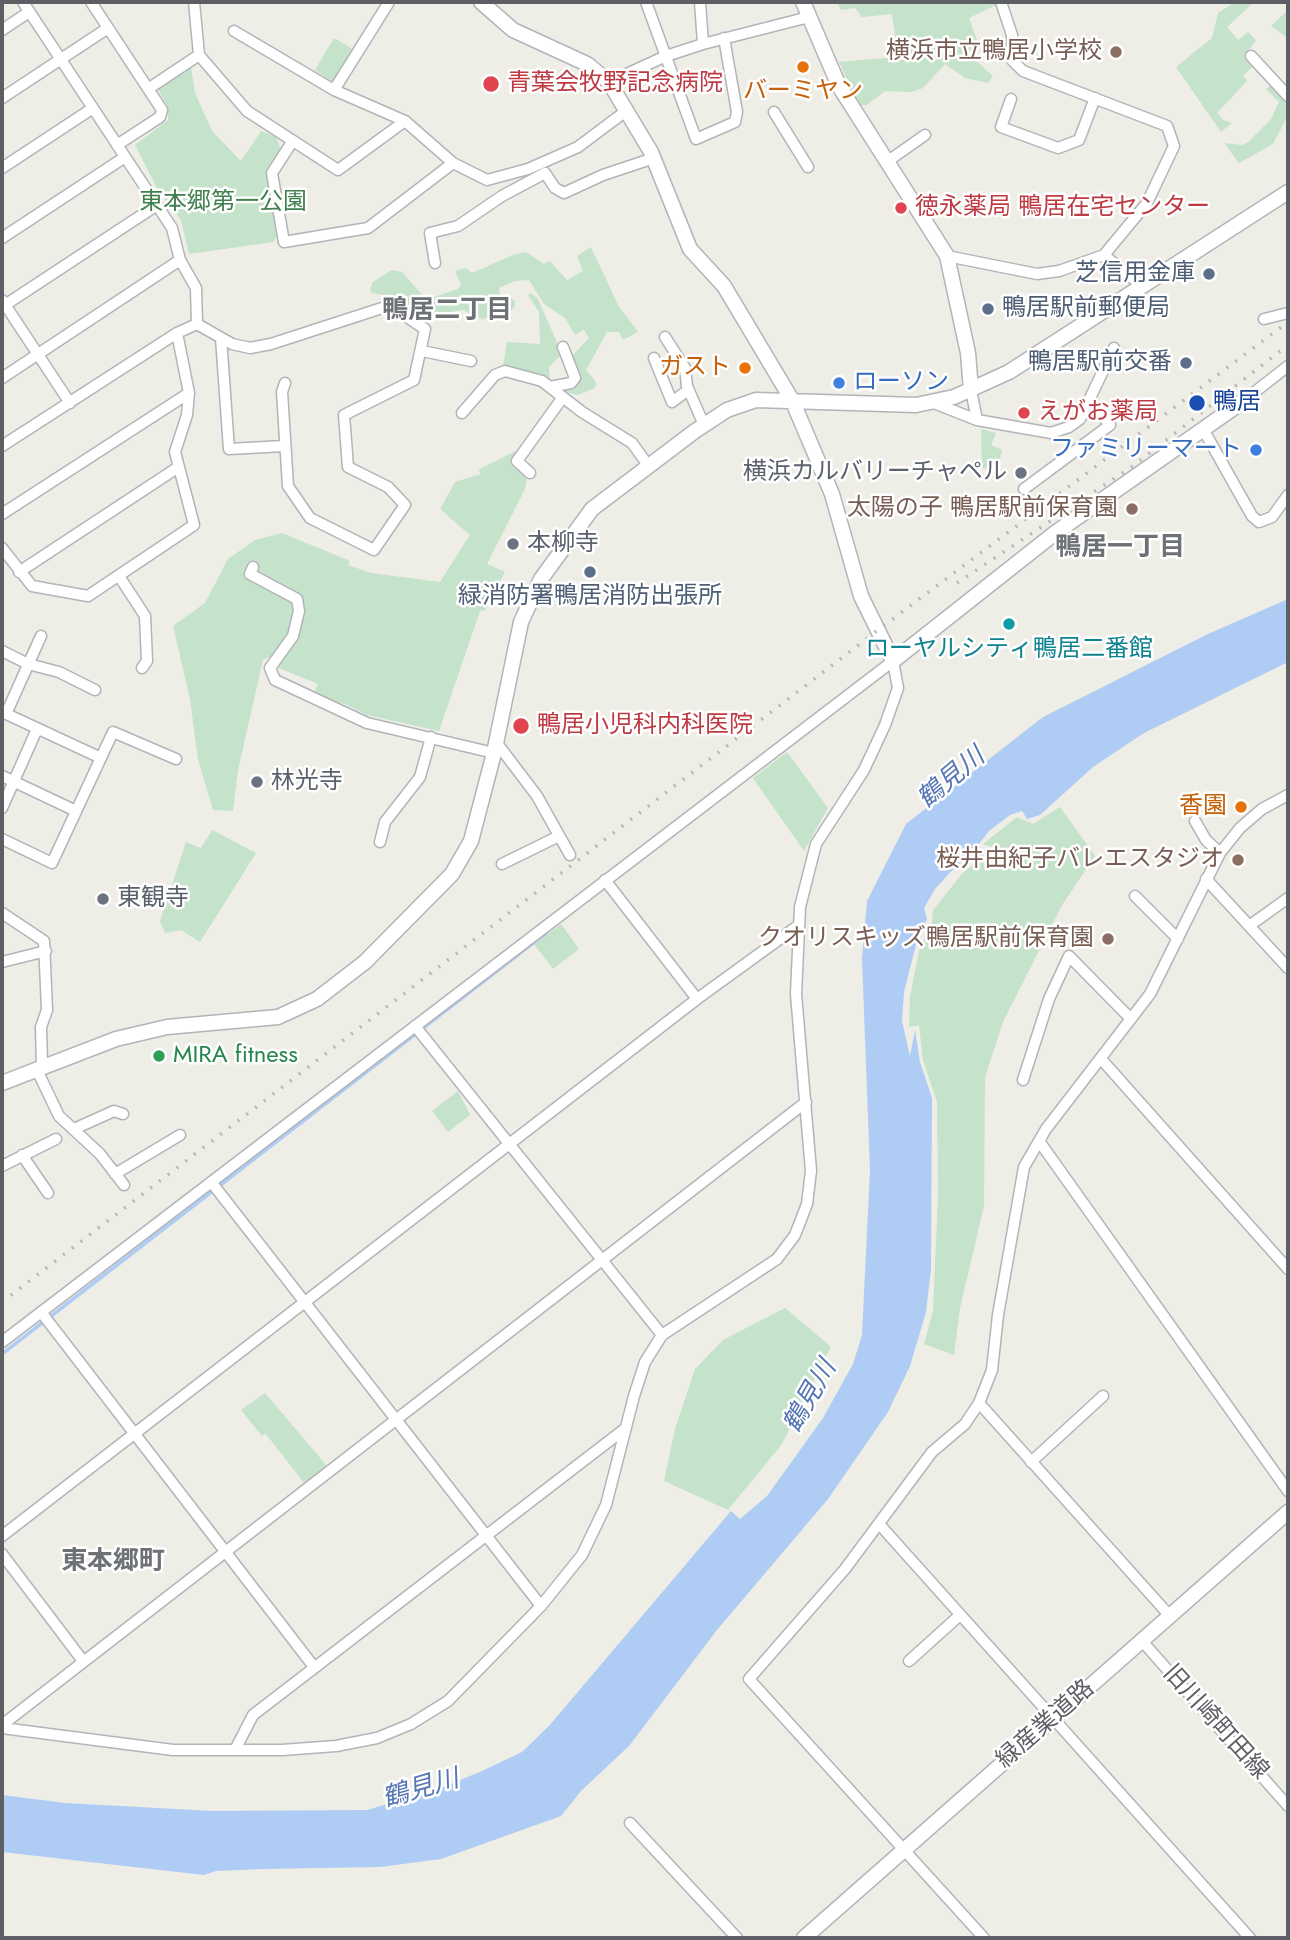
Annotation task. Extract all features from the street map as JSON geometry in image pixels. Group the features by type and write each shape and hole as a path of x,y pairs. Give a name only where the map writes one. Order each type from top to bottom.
{"street":[{"path":"23,2 172,228 180,260 196,288 197,324"},
{"path":"91,2 162,110 160,117 117,145"},
{"path":"194,2 199,55 247,111 338,170 405,121"},
{"path":"334,90 389,2"},
{"path":"2,1727 173,1750 336,1746 377,1738 411,1724 448,1701 541,1606 582,1555 606,1505 645,1362 662,1335 777,1259 794,1235 807,1204 811,1171 796,993 799,925 816,844 864,771 885,725 898,688 893,661 861,596 832,494 792,400 724,286 695,257 654,158 609,82 587,64 513,30 481,2"},
{"path":"646,2 696,139 735,122 737,111 724,38"},
{"path":"700,2 703,44"},
{"path":"803,2 839,86 947,256 968,353 977,420"},
{"path":"947,256 1037,274 1059,271 1104,255 1147,203 1174,146 1167,126 1023,71 1012,60 1012,35 1001,2"},
{"path":"2,30 29,12"},
{"path":"609,82 666,56 703,44 809,18"},
{"path":"2,98 108,28"},
{"path":"234,31 334,90 405,121 453,163 487,180 502,178 578,147 626,111"},
{"path":"148,89 199,55"},
{"path":"1251,56 1288,96"},
{"path":"1011,99 1001,127 1058,148 1079,140 1095,99"},
{"path":"2,169 93,108"},
{"path":"774,112 808,167"},
{"path":"888,161 925,135"},
{"path":"292,142 272,173 284,242 368,228 453,163"},
{"path":"2,238 125,157"},
{"path":"435,263 430,233 458,226 502,196 545,173 555,188 564,193 603,175 654,158"},
{"path":"2,1083 116,1039 167,1027 278,1017 338,985 452,874 471,841 495,747 521,622 541,579 592,509 704,425 727,410 756,400 893,405 934,403 971,390 1009,372 1288,192"},
{"path":"70,403 3,304 157,205"},
{"path":"1104,255 1142,286"},
{"path":"2,378 180,260"},
{"path":"197,324 221,338 250,348 271,344 382,308 395,309 425,329 414,380 344,415 348,467 388,487 405,505 374,550 310,518 288,486 282,393 285,383"},
{"path":"1264,319 1288,313"},
{"path":"2,446 177,333 197,324"},
{"path":"2,548 32,586 88,596 194,525 175,452 187,415 189,393 177,333"},
{"path":"665,337 685,368 688,390 704,425"},
{"path":"221,338 229,449 284,446"},
{"path":"550,387 571,383 575,378 562,347"},
{"path":"934,403 977,420 1051,433 1069,427 1080,419 1114,348"},
{"path":"422,351 471,361"},
{"path":"654,358 672,402 688,390"},
{"path":"2,1342 45,1316 214,1187 1055,533 1242,402 1288,366"},
{"path":"462,414 495,375 505,371 550,387 632,443 648,465"},
{"path":"2,514 189,393"},
{"path":"530,473 517,461 563,397"},
{"path":"1024,489 1110,425 1089,400"},
{"path":"1203,429 1252,516 1259,522 1272,517 1288,495"},
{"path":"19,572 177,468"},
{"path":"253,567 250,574 297,599 299,611 293,636 270,668 275,680 367,723 430,737 495,747 537,796 570,855"},
{"path":"119,576 145,616 147,662 142,668"},
{"path":"41,636 4,713 101,758"},
{"path":"2,651 28,664 59,672 95,690"},
{"path":"2,808 37,729"},
{"path":"2,839 52,863 113,732 176,760"},
{"path":"380,842 385,822 420,777 430,737"},
{"path":"2,776 76,811"},
{"path":"984,1938 749,1679 880,1525 932,1452 965,1424 979,1403 992,1370 998,1315 1024,1167 1040,1141 1150,994 1220,853 1240,828 1262,809 1288,795"},
{"path":"1195,821 1206,840 1220,853"},
{"path":"502,864 559,836"},
{"path":"1206,879 1288,968"},
{"path":"607,883 698,999"},
{"path":"1135,896 1178,939"},
{"path":"1249,926 1288,898"},
{"path":"2,913 44,941 47,1010 41,1027 39,1067 59,1116 124,1185"},
{"path":"2,1536 698,999 799,925"},
{"path":"2,962 46,951"},
{"path":"1023,1080 1049,999 1069,956 1131,1019"},
{"path":"418,1030 662,1335"},
{"path":"1102,1060 1288,1269"},
{"path":"2,1727 83,1661 397,1422 806,1102"},
{"path":"74,1129 114,1111 123,1114"},
{"path":"115,1174 180,1135"},
{"path":"2,1166 56,1139"},
{"path":"1040,1141 1288,1491"},
{"path":"22,1155 48,1194"},
{"path":"214,1187 541,1606"},
{"path":"45,1316 314,1667"},
{"path":"1031,1462 1103,1396"},
{"path":"979,1403 1170,1616"},
{"path":"235,1750 253,1715 626,1428"},
{"name":"緑産業道路","path":"804,1938 1288,1512"},
{"path":"880,1525 1250,1938"},
{"path":"2,1554 83,1661"},
{"path":"909,1661 960,1615"},
{"name":"旧川崎町田線","path":"1142,1641 1288,1806"},
{"path":"630,1823 737,1938"}],"green space":[{"path":"837,2 994,2 996,5 969,18 979,46 966,52 993,76 988,83 965,78 945,64 923,88 911,92 885,91 867,105 859,105 839,62 898,57 892,14 862,17 855,8 841,10"},
{"path":"1235,2 1252,4 1227,27 1238,40 1248,32 1256,40 1246,54 1255,64 1243,76 1247,81 1217,113 1223,120 1232,123 1221,132 1176,67 1212,38 1218,13"},
{"path":"1288,10 1288,38 1271,26"},
{"path":"334,38 354,50 333,82 315,70"},
{"name":"東本郷第一公園","path":"191,67 195,93 212,131 241,161 261,131 276,137 281,150 268,173 279,234 273,242 189,254 181,220 159,192 135,145 168,120 168,108 157,87"},
{"path":"1270,86 1288,100 1288,115 1273,144 1239,163 1224,143 1242,145 1248,142 1271,119 1279,102 1266,89"},
{"path":"591,247 618,305 638,332 623,340 619,332 607,332 586,370 596,382 595,388 577,395 558,390 571,388 570,358 589,338 584,330 575,335 565,318 544,304 529,280 515,281 499,288 500,296 507,296 515,301 515,306 511,311 482,319 463,310 423,316 391,296 372,293 370,289 373,282 392,270 402,272 424,297 434,297 458,289 461,284 455,271 466,268 472,273 526,252 544,264 550,261 567,280 583,271 577,256"},
{"path":"531,293 538,299 562,354 549,367 550,382 503,367 507,342 540,344 539,312 528,295"},
{"path":"981,429 996,433 991,445 1002,450 997,471 982,468"},
{"path":"516,451 527,476 525,489 487,564 505,572 485,610 480,611 439,731 367,715 347,705 313,695 318,684 274,666 274,655 263,660 238,770 233,811 213,810 198,759 190,699 173,626 205,603 228,559 255,540 282,533 350,561 348,565 371,573 440,582 470,535 440,509 455,482 481,474 478,470"},
{"path":"787,752 828,808 804,851 753,778"},
{"path":"1060,807 1095,856 1062,905 1003,1022 985,1077 984,1206 960,1308 954,1355 924,1344 933,1311 938,1196 937,1102 923,1060 919,1025 909,1027 910,997 919,951 932,922 933,910 962,874 994,848 983,844 1017,817 1033,824"},
{"path":"212,830 256,853 200,942 181,930 165,933 160,921 186,842 201,848"},
{"path":"561,924 579,949 553,969 534,944"},
{"path":"458,1091 470,1115 448,1132 432,1111"},
{"path":"785,1308 831,1347 782,1444 728,1510 664,1481 675,1429 695,1369 723,1340"},
{"path":"265,1393 327,1466 305,1484 265,1433 262,1436 241,1410"}],"water":[{"path":"1288,599 1288,662 1144,733 1093,767 1040,815 1027,819 1022,811 1010,815 989,831 975,849 977,852 986,849 984,855 974,862 969,860 958,864 935,889 924,908 927,919 916,945 904,992 902,1021 910,1056 915,1030 920,1062 932,1098 931,1270 926,1312 910,1366 888,1412 828,1499 717,1630 629,1746 581,1791 561,1816 441,1859 380,1867 216,1871 204,1875 2,1852 2,1795 65,1803 212,1811 367,1810 436,1790 482,1771 522,1752 549,1726 731,1511 740,1519 767,1496 823,1418 853,1364 862,1335 870,1170 862,959 867,901 906,824 1043,717 1208,634"}],"waterway":[{"path":"2,1354 546,933"}],"railway":[{"path":"2,1302 878,630 1288,322"},
{"path":"957,583 1133,466 1288,345"}],"place":[{"name":"横浜市立鴨居小学校","path":"1116,52"},
{"name":"バーミヤン","path":"803,67"},
{"name":"青葉会牧野記念病院","path":"491,84"},
{"name":"徳永薬局 鴨居在宅センター","path":"901,208"},
{"name":"芝信用金庫","path":"1209,274"},
{"name":"鴨居駅前郵便局","path":"988,309"},
{"name":"鴨居駅前交番","path":"1186,363"},
{"name":"ガスト","path":"745,368"},
{"name":"ローソン","path":"839,383"},
{"name":"鴨居","path":"1197,403"},
{"name":"えがお薬局","path":"1024,413"},
{"name":"ファミリーマート","path":"1256,450"},
{"name":"横浜カルバリーチャペル","path":"1021,473"},
{"name":"太陽の子 鴨居駅前保育園","path":"1132,509"},
{"name":"本柳寺","path":"513,544"},
{"name":"緑消防署鴨居消防出張所","path":"590,572"},
{"name":"ローヤルシティ鴨居二番館","path":"1009,624"},
{"name":"鴨居小児科内科医院","path":"521,726"},
{"name":"林光寺","path":"257,782"},
{"name":"香園","path":"1241,807"},
{"name":"桜井由紀子バレエスタジオ","path":"1238,860"},
{"name":"東観寺","path":"103,899"},
{"name":"クオリスキッズ鴨居駅前保育園","path":"1108,939"},
{"name":"MIRA fitness","path":"159,1056"}],"district":[{"name":"鴨居二丁目","path":"447,312"},
{"name":"鴨居一丁目","path":"1120,549"},
{"name":"東本郷町","path":"113,1563"}],"water label":[{"name":"鶴見川","path":"952,779"},
{"name":"鶴見川","path":"811,1397"},
{"name":"鶴見川","path":"421,1790"}]}
